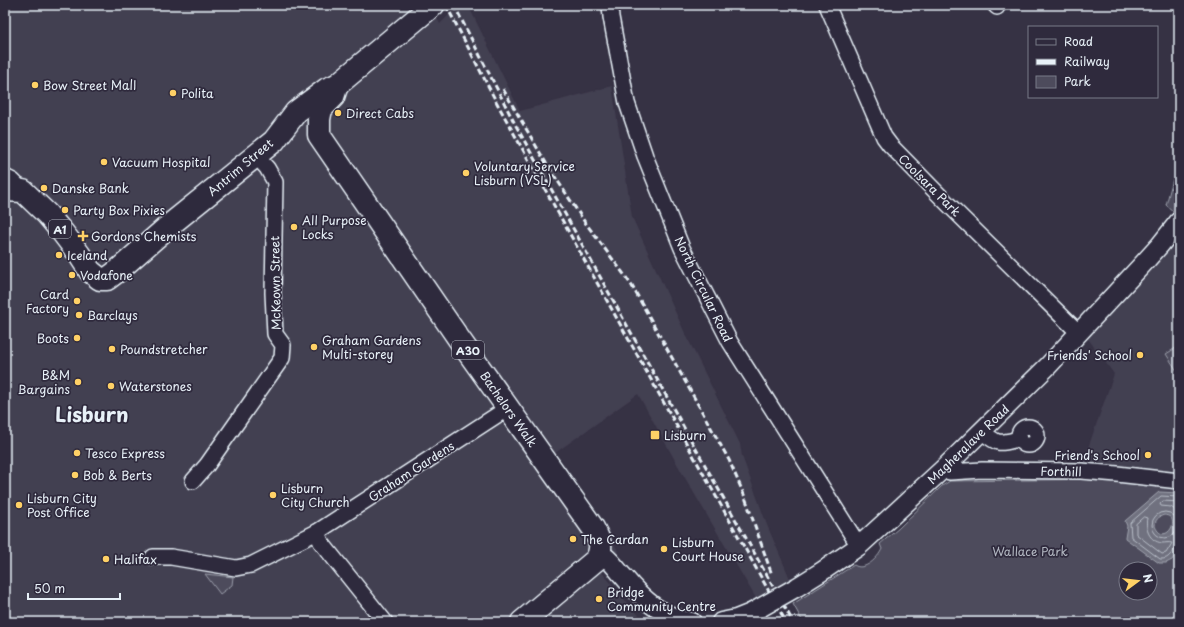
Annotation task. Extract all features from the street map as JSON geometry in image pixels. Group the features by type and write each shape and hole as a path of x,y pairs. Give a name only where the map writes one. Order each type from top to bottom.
{"main road":[{"name":"Antrim Street","path":"100,279 107,278 115,273 171,224 274,141 296,112 327,89 337,85 433,5"},
{"name":"Bachelors Walk","path":"337,85 333,97 321,109 319,119 319,135 559,482 593,528 601,546 600,554"},
{"name":"Bachelors Walk","path":"274,141 282,139 298,131 309,136 328,149"},
{"name":"A1","path":"14,191 47,214 79,254 90,271 100,279"},
{"path":"522,622 590,567 597,560 600,554"}],"street":[{"name":"North Circular Road","path":"610,5 627,102 644,156 682,248 730,342 859,546"},
{"name":"Coolsara Park","path":"827,5 884,137 890,145 1079,333"},
{"name":"McKeown Street","path":"193,481 208,465 282,358 284,345 275,334 273,293 275,182 267,168 255,156"},
{"path":"5,177 13,182 14,191"},
{"name":"Magheralave Road","path":"721,622 736,619 751,613 797,587 859,546 942,470 1048,366 1160,245 1179,220"},
{"name":"Graham Gardens","path":"154,557 171,557 236,568 251,565 317,532 508,408"},
{"path":"981,431 995,442 1002,443 1019,439"},
{"name":"Forthill","path":"942,470 950,472 982,470 1081,471 1179,481"},
{"path":"317,532 321,542 385,622"},
{"path":"600,554 606,557 633,588 658,611 670,617 692,622"}],"shaded area":[{"path":"5,5 430,5 440,24 459,5 468,5 520,111 612,86 632,217 684,331 740,444 742,456 767,525 791,581 757,600 681,471 638,394 555,453 602,522 618,551 601,571 633,610 646,622 5,622"},
{"name":"Friends' School","path":"1179,227 1179,475 1117,465 1082,465 1114,374 1086,336"}],"green space":[{"path":"1173,179 1179,191 1179,208 1175,213 1166,205"},
{"path":"1179,346 1179,374 1166,354"},
{"name":"Wallace Park","path":"1108,479 1179,486 1179,622 803,622 793,604 854,565 862,567 874,560 882,549 880,544 899,528 942,486 950,481"},
{"path":"205,574 233,577 232,585 220,594"}],"water":[{"path":"1159,492 1179,493 1179,550 1172,560 1166,563 1159,563 1125,538 1127,526 1125,521","holes":["1164,515 1170,517 1172,521 1170,530 1167,533 1163,534 1159,532 1155,526 1157,519"]}],"railway":[{"path":"446,5 498,105 786,622"},
{"path":"454,5 515,124 793,622"},
{"path":"503,89 546,163 584,221 632,286 729,460 745,497 772,575"}],"place":[{"name":"Bow Street Mall","path":"35,85"},
{"name":"Polita","path":"173,93"},
{"name":"Direct Cabs","path":"338,113"},
{"name":"Vacuum Hospital","path":"104,162"},
{"name":"Voluntary Service Lisburn (VSL)","path":"466,173"},
{"name":"Danske Bank","path":"44,188"},
{"name":"Party Box Pixies","path":"65,210"},
{"name":"All Purpose Locks","path":"294,227"},
{"name":"Gordons Chemists","path":"83,236"},
{"name":"Iceland","path":"59,255"},
{"name":"Vodafone","path":"72,275"},
{"name":"Card Factory","path":"77,301"},
{"name":"Barclays","path":"79,315"},
{"name":"Boots","path":"77,338"},
{"name":"Graham Gardens Multi-storey","path":"314,347"},
{"name":"Poundstretcher","path":"112,349"},
{"name":"Friends' School","path":"1140,355"},
{"name":"B&M Bargains","path":"78,382"},
{"name":"Waterstones","path":"111,386"},
{"name":"Lisburn","path":"655,435"},
{"name":"Tesco Express","path":"77,453"},
{"name":"Friend's School","path":"1148,455"},
{"name":"Bob & Berts","path":"75,475"},
{"name":"Lisburn City Church","path":"273,495"},
{"name":"Lisburn City Post Office","path":"19,505"},
{"name":"The Cardan","path":"573,539"},
{"name":"Lisburn Court House","path":"664,549"},
{"name":"Halifax","path":"106,559"},
{"name":"Bridge Community Centre","path":"599,599"}],"district":[{"name":"Lisburn","path":"92,414"}]}
